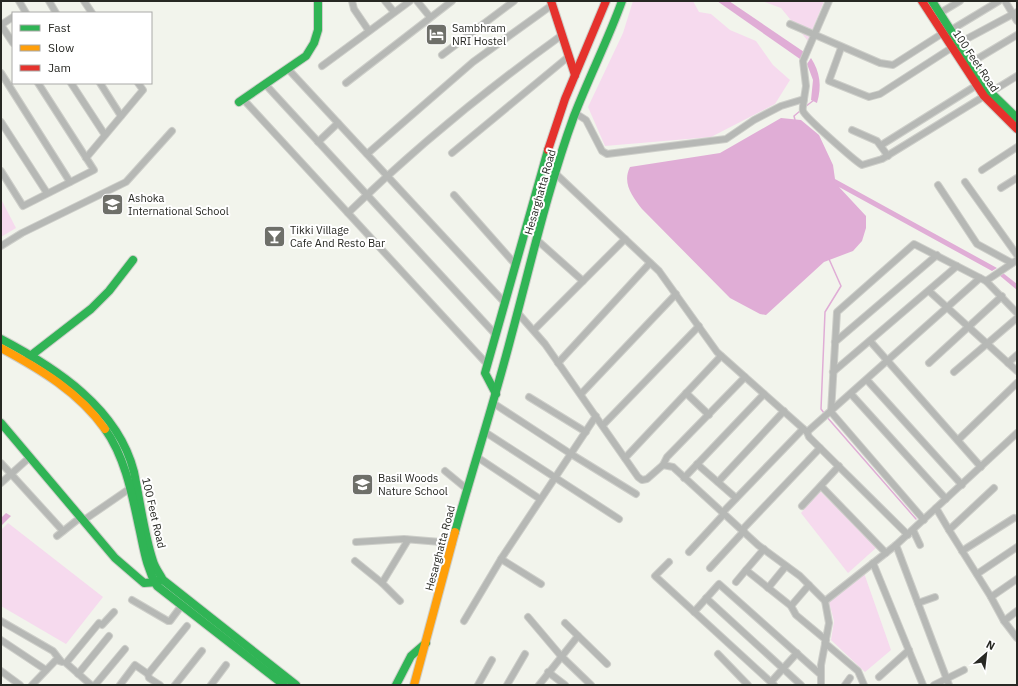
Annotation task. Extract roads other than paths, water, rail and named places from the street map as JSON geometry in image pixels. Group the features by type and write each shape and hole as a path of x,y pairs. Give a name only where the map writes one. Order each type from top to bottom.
{"main road":[{"path":"241,100 306,56 316,39 320,22 318,1"},
{"name":"Hesarghatta Road","path":"496,394 485,373 515,264 560,112 598,28 606,1"},
{"name":"Hesarghatta Road","path":"414,685 452,543 496,394 517,312 556,174 575,114 596,63 611,33 622,1"},
{"name":"100 Feet Road","path":"922,1 947,31 977,85 1017,118"},
{"name":"100 Feet Road","path":"932,1 940,13 947,31"},
{"path":"552,3 568,57 576,75"},
{"name":"100 Feet Road","path":"956,45 972,62 987,94 1017,129"},
{"path":"28,358 91,308 109,290 133,260"},
{"name":"100 Feet Road","path":"1,339 28,358 72,394 100,420 114,444 125,473 146,564 159,582 182,605 284,685"},
{"name":"100 Feet Road","path":"1,348 28,358 78,388 106,415 121,441 133,470 154,566 159,582 296,685"},
{"path":"1,423 115,558 144,583 159,582"},
{"path":"396,685 404,666 417,648 426,643"}],"street":[{"path":"19,1 24,12"},
{"path":"48,1 55,12"},
{"path":"84,1 91,12"},
{"path":"352,1 354,9 369,31"},
{"path":"385,1 394,12"},
{"path":"322,66 410,1"},
{"path":"417,1 430,17"},
{"path":"346,83 452,1"},
{"path":"442,55 514,1"},
{"path":"830,1 803,61 806,86 803,112 809,120 839,145 854,160 862,165 870,164 888,156 1017,76"},
{"path":"940,13 960,1"},
{"path":"790,24 815,34 841,48 880,63 893,65 999,1"},
{"path":"1005,1 1015,14 1017,21"},
{"path":"367,154 473,62 552,3"},
{"path":"841,48 829,81 869,97 880,94 956,45 1015,14"},
{"path":"12,18 1,25 12,42"},
{"path":"348,213 386,176 502,79 562,35"},
{"path":"972,62 1017,35"},
{"path":"452,153 568,57"},
{"path":"288,68 386,176 505,303"},
{"path":"1,73 70,182"},
{"path":"1,171 23,206 94,170 39,84"},
{"path":"72,84 105,136"},
{"path":"101,84 121,116"},
{"path":"86,158 142,90 139,84"},
{"path":"265,84 496,335"},
{"path":"884,144 977,85"},
{"path":"575,114 586,120 602,151 607,154 726,139 754,120 781,106 804,99"},
{"path":"241,100 488,364"},
{"path":"1,122 47,193"},
{"path":"318,142 338,123"},
{"path":"852,130 877,141 888,156"},
{"path":"1,246 22,233 126,182 172,131"},
{"path":"982,170 1017,147"},
{"path":"556,174 659,271 722,356 805,430 808,437 908,535"},
{"path":"1001,188 1017,178"},
{"path":"965,182 1017,255"},
{"path":"938,185 977,244 1015,261"},
{"path":"454,195 515,264"},
{"path":"534,330 625,239"},
{"path":"537,240 583,281"},
{"path":"924,520 831,412 837,312 914,244 983,280 1002,296 1017,313"},
{"path":"835,342 937,255"},
{"path":"690,552 736,498 805,430 831,412 888,360 983,280 998,273 1015,261"},
{"path":"558,363 650,263"},
{"path":"833,372 870,342 957,266"},
{"path":"929,291 1017,371"},
{"path":"581,394 676,294"},
{"path":"929,362 1002,296"},
{"path":"517,312 534,330 603,425 638,477 642,480 648,479 663,466 668,457 745,377"},
{"path":"954,372 1017,318"},
{"path":"603,425 699,326"},
{"path":"870,342 888,360 981,467"},
{"path":"1008,363 1017,355"},
{"path":"625,458 722,356"},
{"path":"867,380 962,485"},
{"path":"958,440 1017,383"},
{"path":"686,393 709,415"},
{"path":"684,478 764,394"},
{"path":"851,394 946,499"},
{"path":"529,397 586,432"},
{"path":"493,403 636,494"},
{"path":"718,482 784,411"},
{"path":"464,621 501,559 596,416"},
{"path":"485,432 555,479 619,519"},
{"path":"825,601 908,535 1016,435"},
{"path":"710,568 820,448"},
{"path":"1,483 30,457"},
{"path":"477,457 540,499"},
{"path":"1,463 63,532"},
{"path":"697,464 736,498"},
{"path":"663,466 673,467 743,531 809,585 825,601 829,623 820,674 821,685"},
{"path":"802,506 838,466"},
{"path":"445,471 468,490"},
{"path":"821,486 886,553"},
{"path":"949,530 994,488"},
{"path":"57,536 129,489"},
{"path":"936,508 991,597 1004,621 1017,638"},
{"path":"962,551 1014,518"},
{"path":"913,530 920,545"},
{"path":"356,542 408,540 452,543"},
{"path":"382,583 408,540"},
{"path":"896,545 948,682"},
{"path":"977,574 1017,547"},
{"path":"736,582 764,549"},
{"path":"501,559 541,584"},
{"path":"355,561 382,583 400,601"},
{"path":"669,562 655,576 772,684 796,653"},
{"path":"873,563 923,685"},
{"path":"768,588 786,566"},
{"path":"746,570 791,606 796,615 858,671 864,685"},
{"path":"991,597 1017,579"},
{"path":"694,612 719,584 820,674"},
{"path":"791,606 809,585"},
{"path":"918,602 935,596"},
{"path":"706,598 801,685"},
{"path":"132,600 168,622 182,605"},
{"path":"63,662 99,623 102,625 114,612"},
{"path":"1004,621 1017,612"},
{"path":"528,617 561,656 591,685"},
{"path":"1,621 53,651 63,662 91,685"},
{"path":"565,623 607,664"},
{"path":"148,674 187,626"},
{"path":"78,674 109,636"},
{"path":"539,685 578,636"},
{"path":"1,640 46,670"},
{"path":"95,685 125,649"},
{"path":"879,677 909,650"},
{"path":"175,685 202,651"},
{"path":"507,685 525,654"},
{"path":"718,654 748,685"},
{"path":"32,685 56,660 63,662"},
{"path":"478,685 492,660"},
{"path":"120,685 135,665 148,674 149,678 160,685"},
{"path":"211,685 226,665"},
{"path":"934,685 948,682 964,670"},
{"path":"1,671 20,685"},
{"path":"548,672 565,685"},
{"path":"845,685 850,678"}],"waterway":[{"path":"805,107 814,100"},
{"path":"795,120 794,116 800,111"},
{"path":"824,413 821,409 825,312 841,286 829,259"},
{"path":"826,416 916,519"}],"place":[{"name":"Sambhram NRI Hostel","path":"437,34"},
{"name":"Ashoka International School","path":"112,204"},
{"name":"Tikki Village Cafe And Resto Bar","path":"274,236"},
{"name":"Basil Woods Nature School","path":"363,484"}]}
